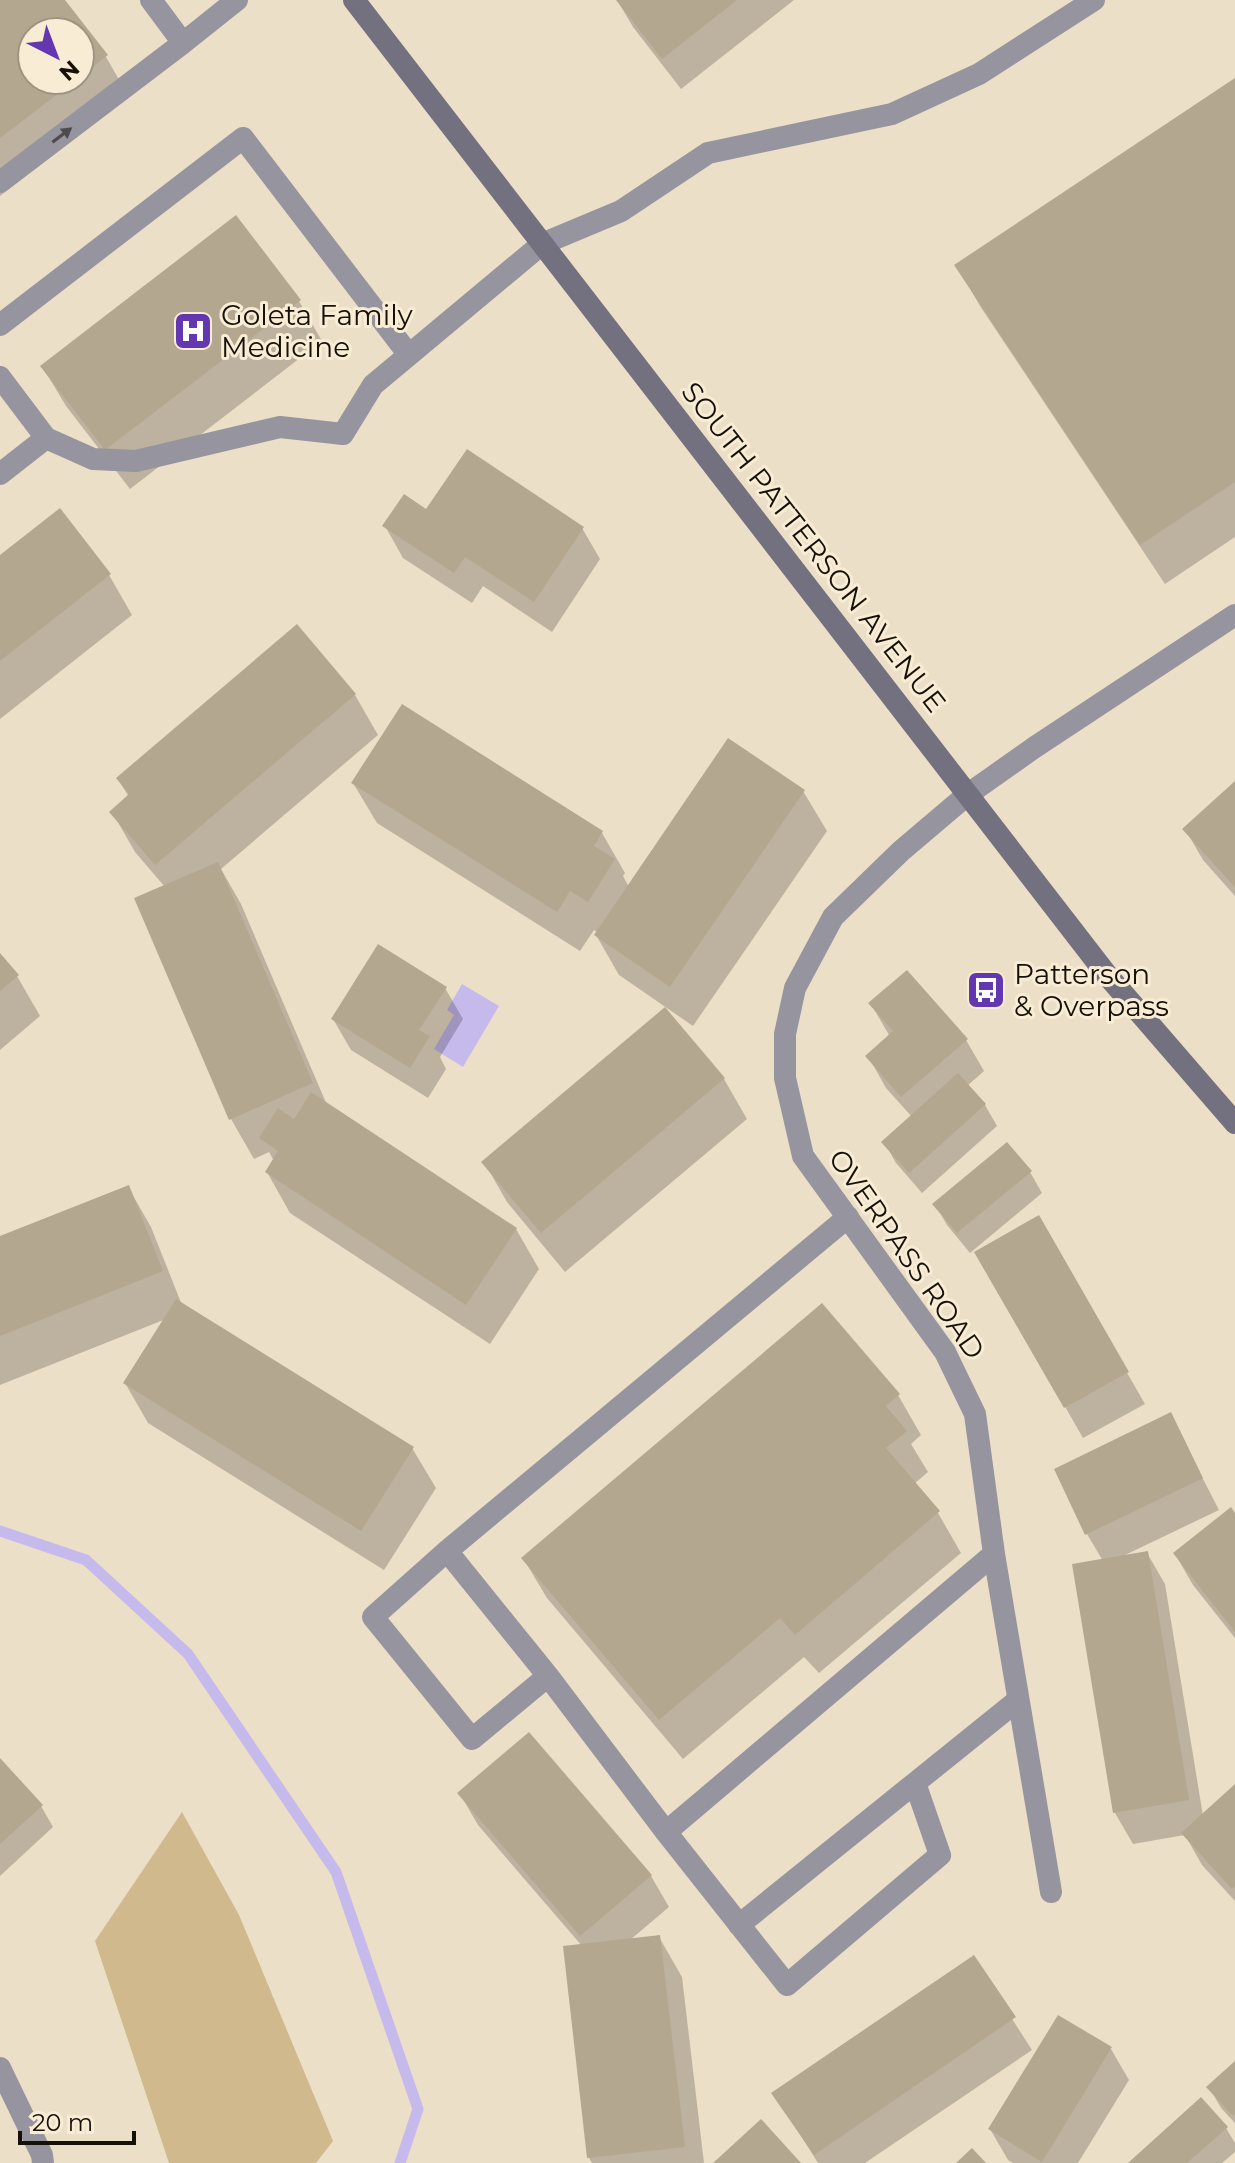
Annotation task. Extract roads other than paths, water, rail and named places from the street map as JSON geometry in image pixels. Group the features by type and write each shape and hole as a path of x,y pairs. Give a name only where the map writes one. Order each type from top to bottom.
{"main road":[{"name":"SOUTH PATTERSON AVENUE","path":"354,0 1107,975 1235,1123"}],"street":[{"path":"151,0 183,43"},
{"path":"0,182 237,0"},
{"path":"0,377 46,438 93,459 136,461 280,427 343,434 373,385 542,244 621,211 708,153 892,114 979,74 1094,0"},
{"path":"0,325 243,138 409,355"},
{"path":"0,474 46,438"},
{"name":"OVERPASS ROAD","path":"1051,1892 994,1554 975,1414 945,1352 803,1156 785,1078 785,1034 795,988 833,917 901,851 967,795 1235,615"},
{"path":"548,1676 472,1739 373,1617 447,1551 848,1217"},
{"path":"447,1551 548,1676 787,1985 940,1855 915,1783"},
{"path":"666,1832 994,1554"},
{"path":"739,1925 1018,1700"},
{"path":"0,2068 43,2163"}],"waterway":[{"path":"0,1531 86,1560 188,1654 336,1872 418,2109 400,2163"}],"place":[{"name":"Goleta Family Medicine","path":"193,331"},
{"name":"Patterson & Overpass","path":"986,990"}]}
